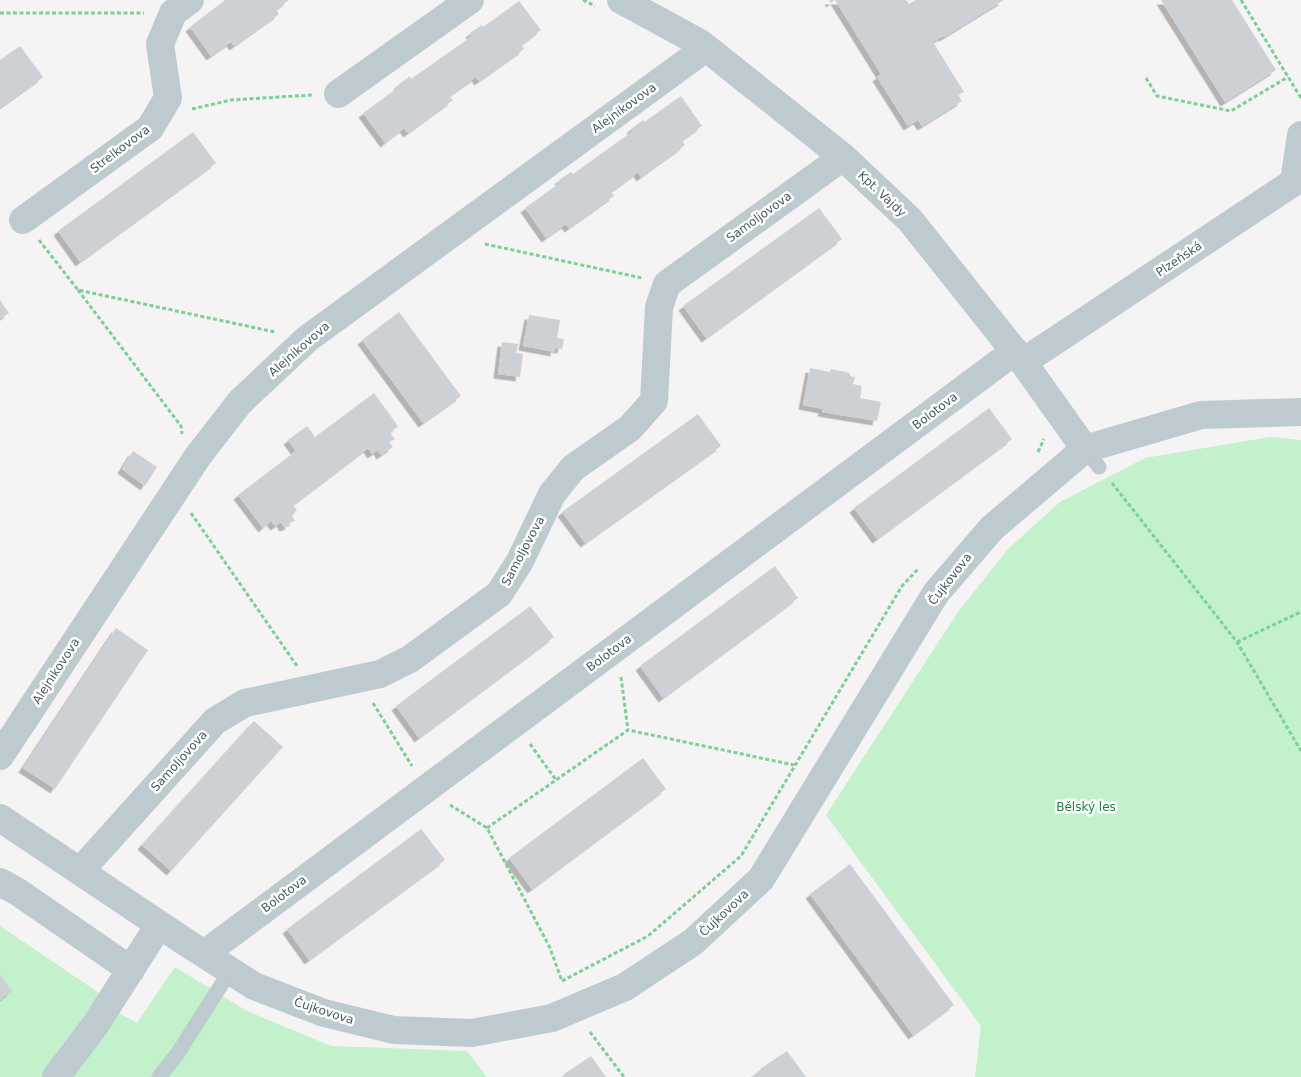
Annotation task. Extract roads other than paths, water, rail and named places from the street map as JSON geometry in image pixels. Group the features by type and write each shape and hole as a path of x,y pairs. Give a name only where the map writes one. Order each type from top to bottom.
{"street":[{"path":"338,94 470,0"},
{"name":"Kpt. Vajdy","path":"621,0 700,43 843,157 910,220 1019,356 1092,458"},
{"name":"Strelkovova","path":"23,220 150,128 168,98 160,44 181,6"},
{"name":"Alejnikovova","path":"0,756 198,456 240,402 307,339 706,48"},
{"name":"Plzeňská","path":"1019,356 1294,182 1301,135"},
{"name":"Samoljovova","path":"80,871 215,721 245,703 380,674 410,659 499,594 520,561 552,494 573,468 630,428 654,401 659,307 667,284 843,157"},
{"name":"Bolotova","path":"204,954 617,647 1019,356"},
{"name":"Čujkovova","path":"0,818 254,986 324,1014 394,1030 472,1032 552,1018 625,987 693,942 761,879 936,593 992,528 1092,458 1201,415 1301,412"},
{"path":"0,882 18,892 131,970"},
{"path":"56,1077 96,1024 160,925"}],"lane":[{"path":"159,1077 178,1053 230,971"}],"park label":[{"name":"Bělský les","path":"1086,807"}]}
